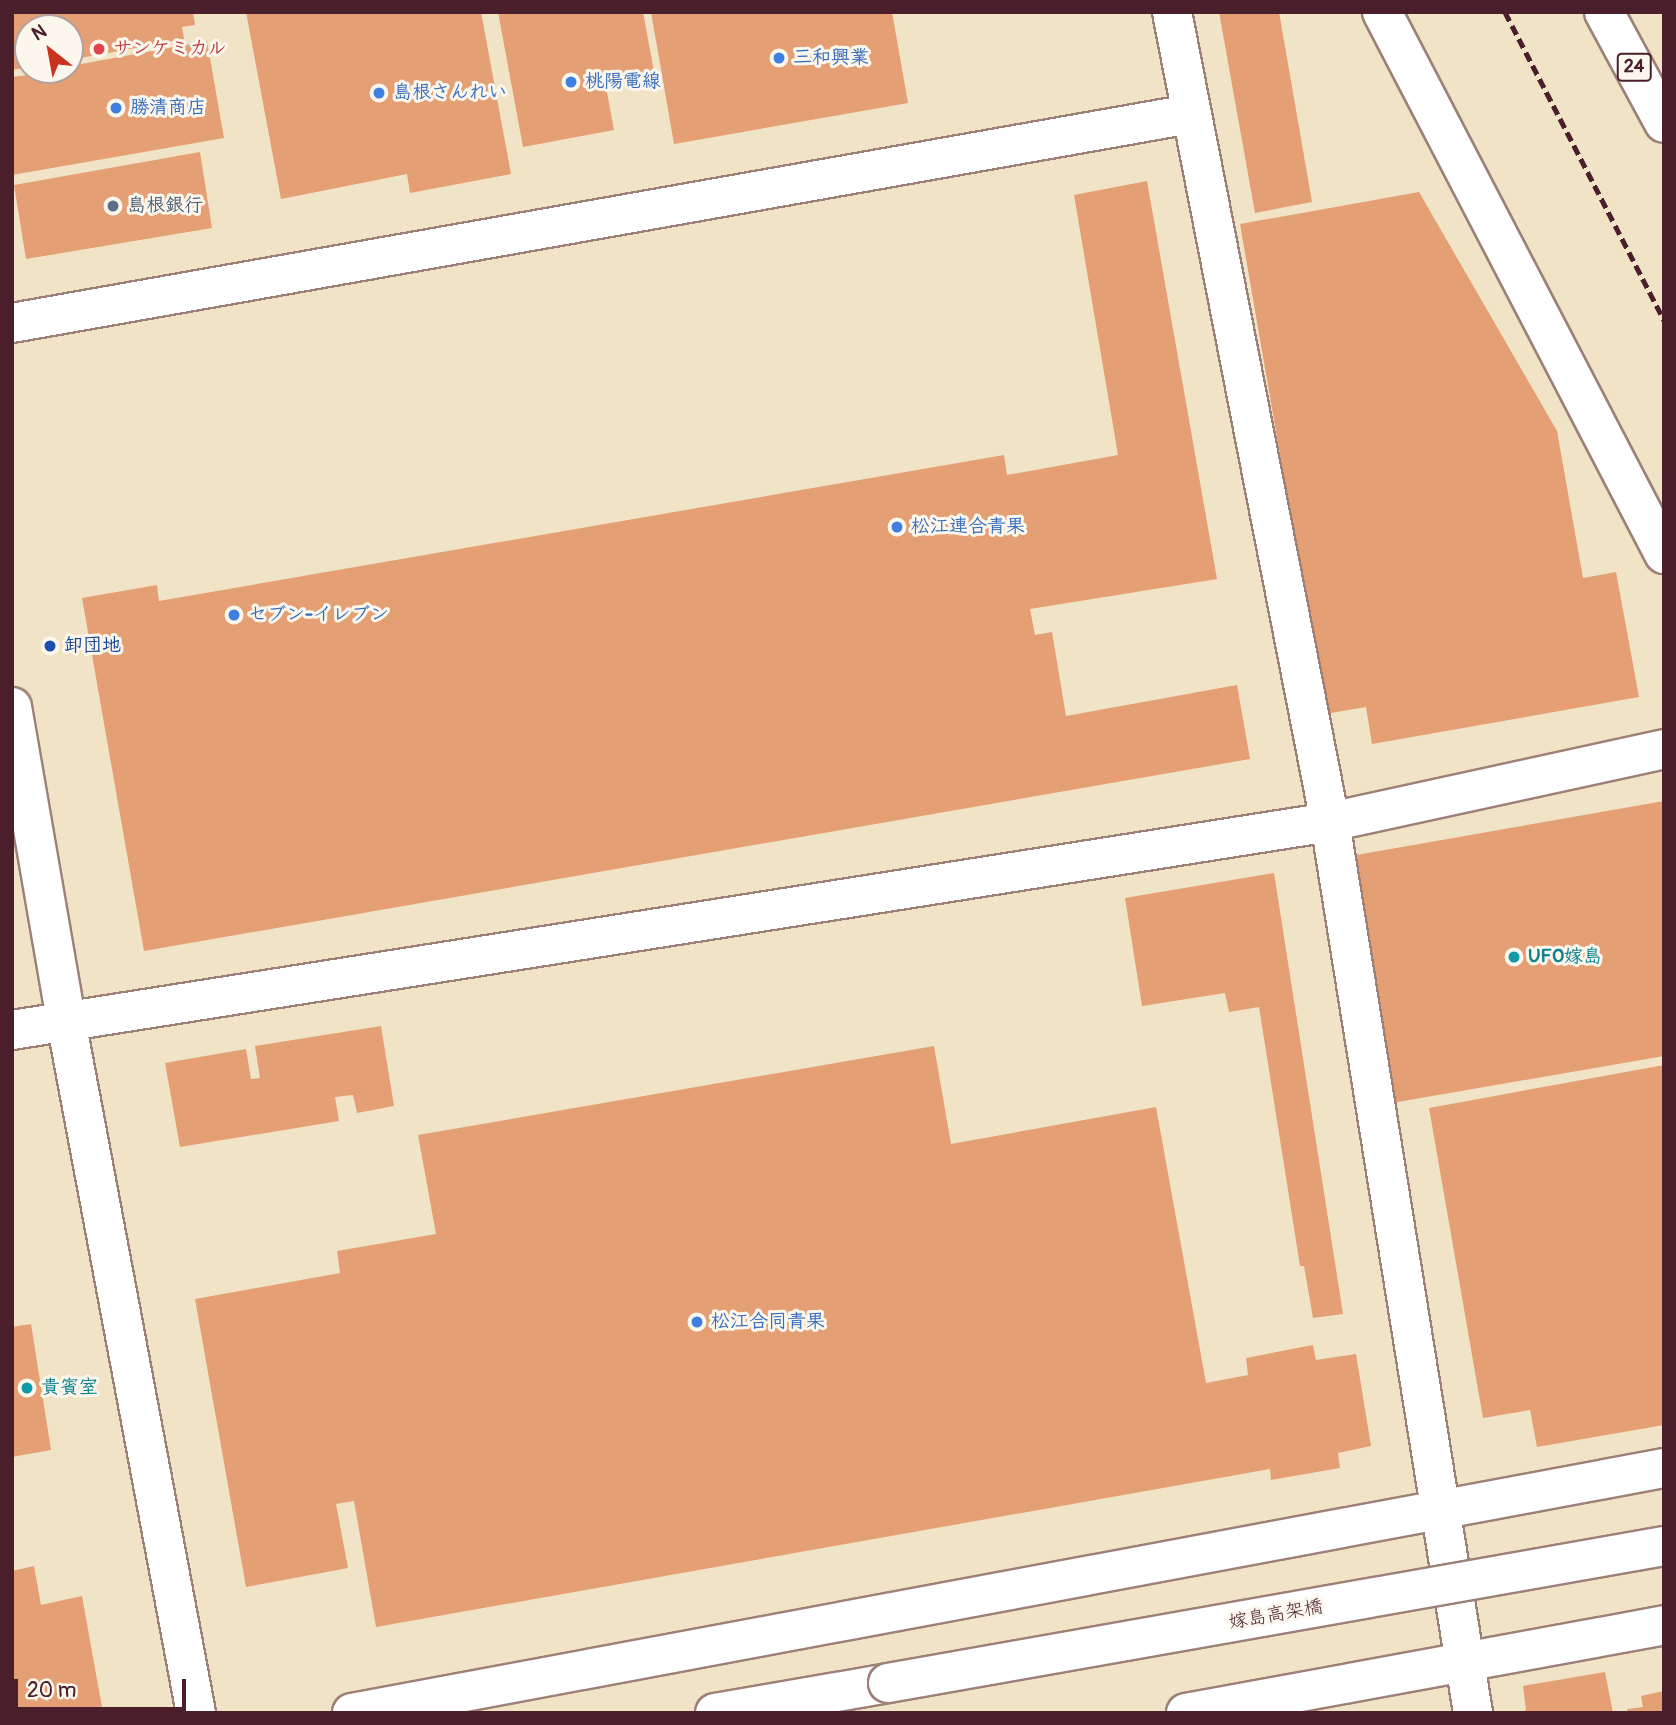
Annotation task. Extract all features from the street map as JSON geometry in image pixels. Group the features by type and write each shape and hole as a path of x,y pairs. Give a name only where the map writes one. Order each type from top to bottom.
{"street":[{"path":"1172,12 1331,822 1473,1713"},
{"path":"1382,12 1664,554"},
{"name":"24","path":"1604,12 1664,123"},
{"path":"12,323 1190,114"},
{"path":"12,707 66,1021 197,1713"},
{"path":"12,1030 1331,822 1664,749"},
{"path":"352,1713 1664,1468"},
{"name":"嫁島高架橋","path":"715,1713 1664,1546"},
{"path":"1186,1713 1464,1659 1664,1625"}],"building":[{"name":"サンケミカル","path":"12,12 193,12 195,25 182,27 184,39 84,57 84,14 14,14 12,70"},
{"name":"島根さんれい","path":"246,12 481,12 511,174 410,193 407,174 281,199"},
{"name":"桃陽電線","path":"498,12 643,12 655,77 606,87 614,130 523,147"},
{"name":"三和興業","path":"651,12 892,12 908,103 674,144"},
{"path":"1219,12 1279,12 1312,202 1255,213"},
{"name":"勝清商店","path":"207,41 224,138 12,175 12,77 14,84 84,84 84,63"},
{"name":"島根銀行","path":"200,152 212,228 26,259 14,185"},
{"name":"松江連合青果","path":"1147,181 1217,579 1030,609 1035,635 1052,632 1066,716 1237,685 1250,759 144,951 82,598 157,585 159,601 1004,455 1007,475 1118,455 1074,195"},
{"path":"1419,192 1557,431 1583,578 1616,572 1639,697 1372,744 1366,707 1325,714 1240,224"},
{"name":"UFO嫁島","path":"1664,801 1664,1056 1392,1103 1345,857"},
{"path":"1274,873 1343,1314 1313,1318 1304,1266 1300,1266 1259,1007 1229,1012 1225,993 1142,1006 1125,898"},
{"path":"381,1026 394,1106 357,1113 353,1095 335,1097 339,1121 180,1147 165,1063 246,1049 251,1079 260,1078 255,1046"},
{"name":"松江合同青果","path":"934,1046 951,1144 1156,1107 1206,1383 1248,1375 1246,1358 1313,1345 1316,1360 1356,1354 1371,1446 1338,1453 1340,1468 1271,1480 1270,1469 376,1627 354,1501 336,1504 348,1568 246,1587 195,1299 340,1273 337,1251 436,1234 418,1135"},
{"path":"1664,1065 1664,1425 1537,1447 1530,1410 1483,1418 1429,1108"},
{"name":"貴賓室","path":"31,1324 51,1450 12,1457 12,1327"},
{"path":"34,1566 41,1605 82,1596 103,1713 12,1713 12,1571"},
{"path":"1605,1672 1613,1713 1519,1713 1526,1710 1523,1686"},
{"path":"1664,1691 1664,1713 1628,1713 1627,1709 1643,1707 1641,1696"}],"railway":[{"path":"1505,12 1664,320"}],"place":[{"name":"サンケミカル","path":"99,49"},
{"name":"三和興業","path":"779,58"},
{"name":"桃陽電線","path":"571,82"},
{"name":"島根さんれい","path":"379,93"},
{"name":"勝清商店","path":"116,108"},
{"name":"島根銀行","path":"113,206"},
{"name":"松江連合青果","path":"897,527"},
{"name":"セブン-イレブン","path":"234,615"},
{"name":"卸団地","path":"50,646"},
{"name":"UFO嫁島","path":"1514,957"},
{"name":"松江合同青果","path":"697,1322"},
{"name":"貴賓室","path":"27,1388"}]}
